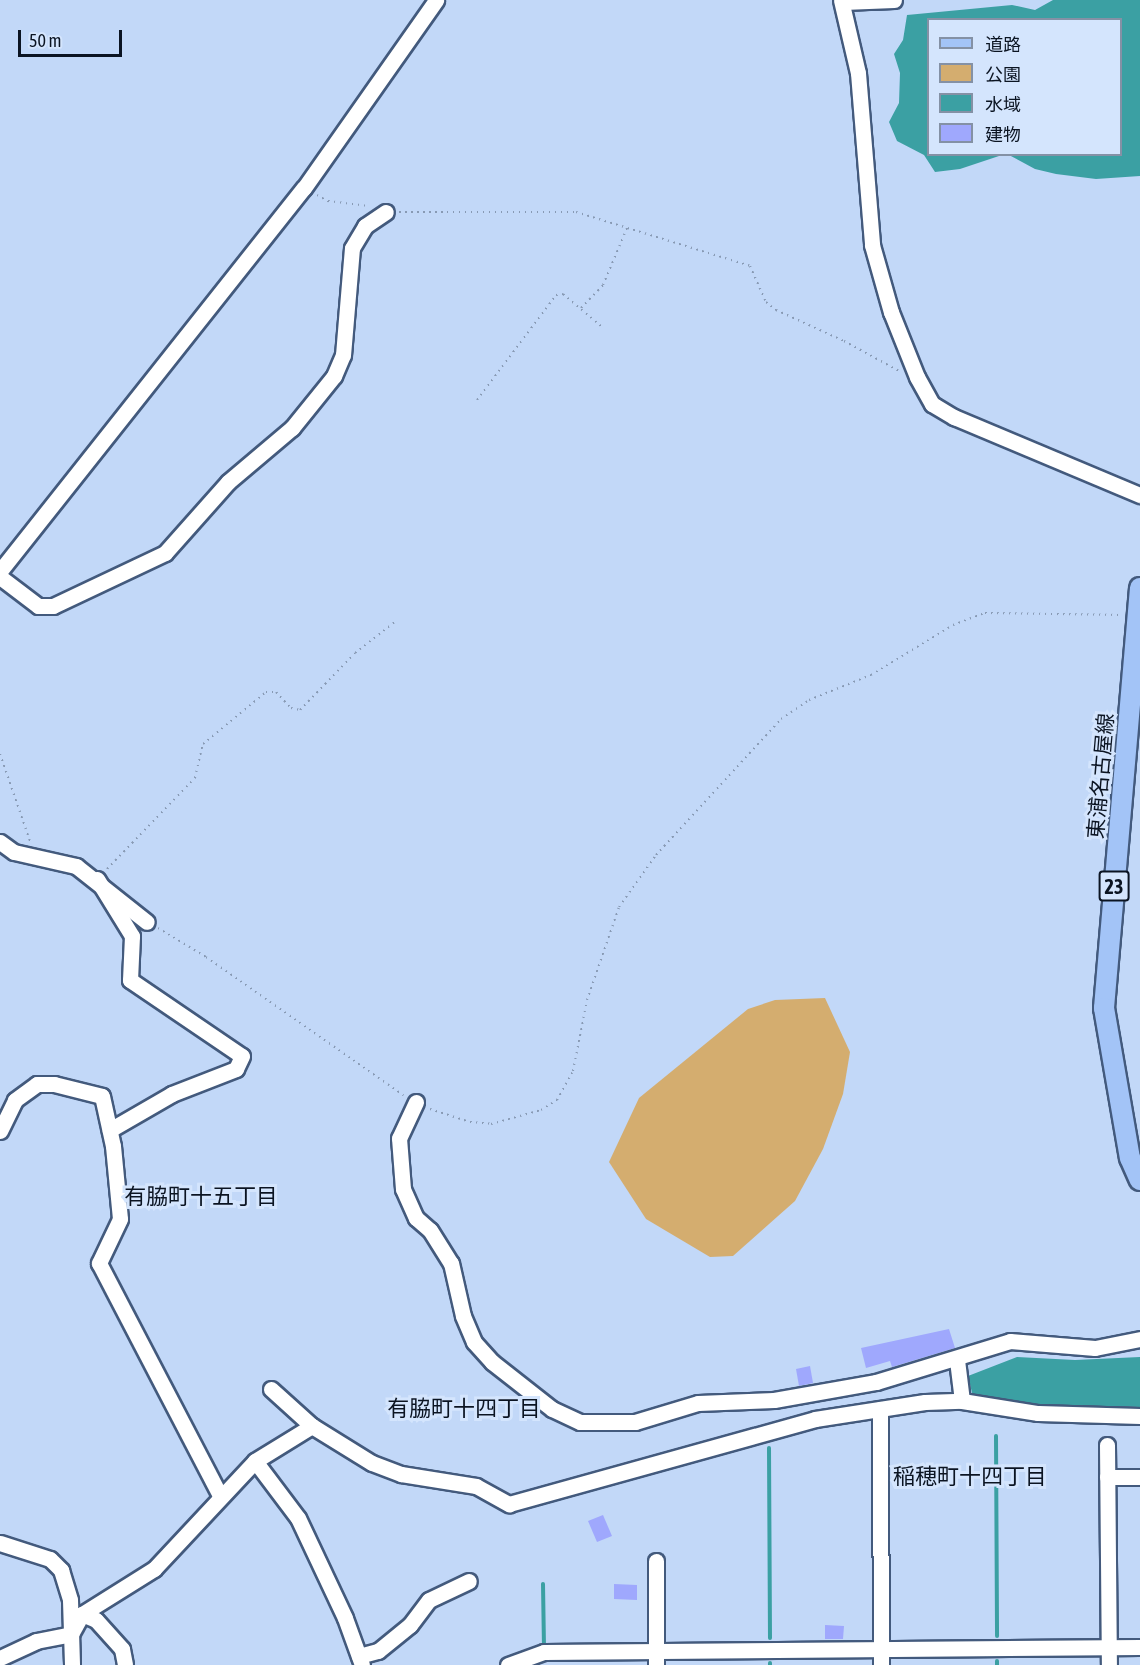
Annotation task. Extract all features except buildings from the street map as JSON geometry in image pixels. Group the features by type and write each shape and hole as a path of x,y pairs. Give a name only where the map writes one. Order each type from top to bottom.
{"main road":[{"name":"東浦名古屋線","path":"1140,588 1136,615 1137,653 1104,1008 1130,1158 1140,1180"}],"street":[{"path":"0,571 304,188 436,0"},
{"path":"894,0 842,1 858,73 872,245 884,291 917,377 932,404 954,417 1140,495"},
{"path":"0,577 38,606 54,606 165,553 228,482 292,428 334,376 343,356 352,248 365,226 386,212"},
{"path":"0,842 14,852 76,866 97,879 147,922"},
{"path":"97,879 132,936 130,980 242,1056 236,1069 172,1094 110,1130"},
{"path":"0,1131 15,1100 45,1083 102,1096 110,1130 120,1219 99,1263 220,1495"},
{"path":"416,1102 399,1138 398,1150 403,1189 416,1218 430,1230 451,1263 463,1316 474,1342 492,1362 552,1409 580,1422 635,1422 698,1403 774,1400 876,1382 957,1360 1010,1341 1095,1348 1140,1339"},
{"path":"957,1360 962,1401"},
{"path":"270,1389 312,1426 381,1467 401,1474 476,1486 508,1504 747,1436 815,1419 880,1409 962,1401 1038,1413 1140,1416"},
{"path":"880,1409 881,1665"},
{"path":"0,1658 36,1641 71,1634 82,1614 153,1569 220,1495 255,1461 312,1426"},
{"path":"1107,1445 1109,1665"},
{"path":"255,1461 298,1518 361,1660 378,1651 410,1624 429,1600 469,1581"},
{"path":"1107,1478 1140,1477"},
{"path":"0,1542 56,1564 70,1600 72,1665"},
{"path":"656,1561 656,1658"},
{"path":"82,1614 96,1620 122,1649 125,1665"},
{"path":"508,1665 544,1652 656,1658 881,1649 1140,1647"}],"path":[{"path":"304,188 328,201 386,212 485,215 576,212 750,266 766,302 776,310 844,341 888,368 917,377"},
{"path":"581,308 603,285 627,228"},
{"path":"477,400 556,295 564,294 601,326"},
{"path":"147,922 206,957 390,1088 416,1102 454,1118 491,1124 541,1110 557,1100 573,1071 588,1000 619,907 656,855 725,777 781,719 809,700 871,675 953,625 985,613 1136,615"},
{"path":"97,879 195,778 203,744 266,692 276,693 291,708 300,710 355,653 396,621"},
{"path":"0,754 35,855"}],"green space":[{"path":"825,998 850,1052 843,1094 823,1149 795,1201 733,1256 710,1257 646,1219 609,1162 639,1098 748,1009 775,1000"}],"water":[{"path":"1053,0 1140,0 1140,176 1096,179 1056,174 1035,169 1011,156 1122,156 1122,18 927,18 927,156 999,156 960,169 935,172 924,155 897,141 889,122 899,103 900,73 894,54 903,40 907,15 1012,5 1035,10"},
{"path":"1017,1357 1075,1360 1140,1357 1140,1407 1032,1405 973,1397 968,1376"}],"waterway":[{"path":"996,1436 997,1636"},
{"path":"769,1448 770,1638"},
{"path":"543,1584 544,1649"}],"district":[{"name":"有脇町十五丁目","path":"201,1197"},
{"name":"有脇町十四丁目","path":"464,1409"},
{"name":"稲穂町十四丁目","path":"970,1477"}]}
